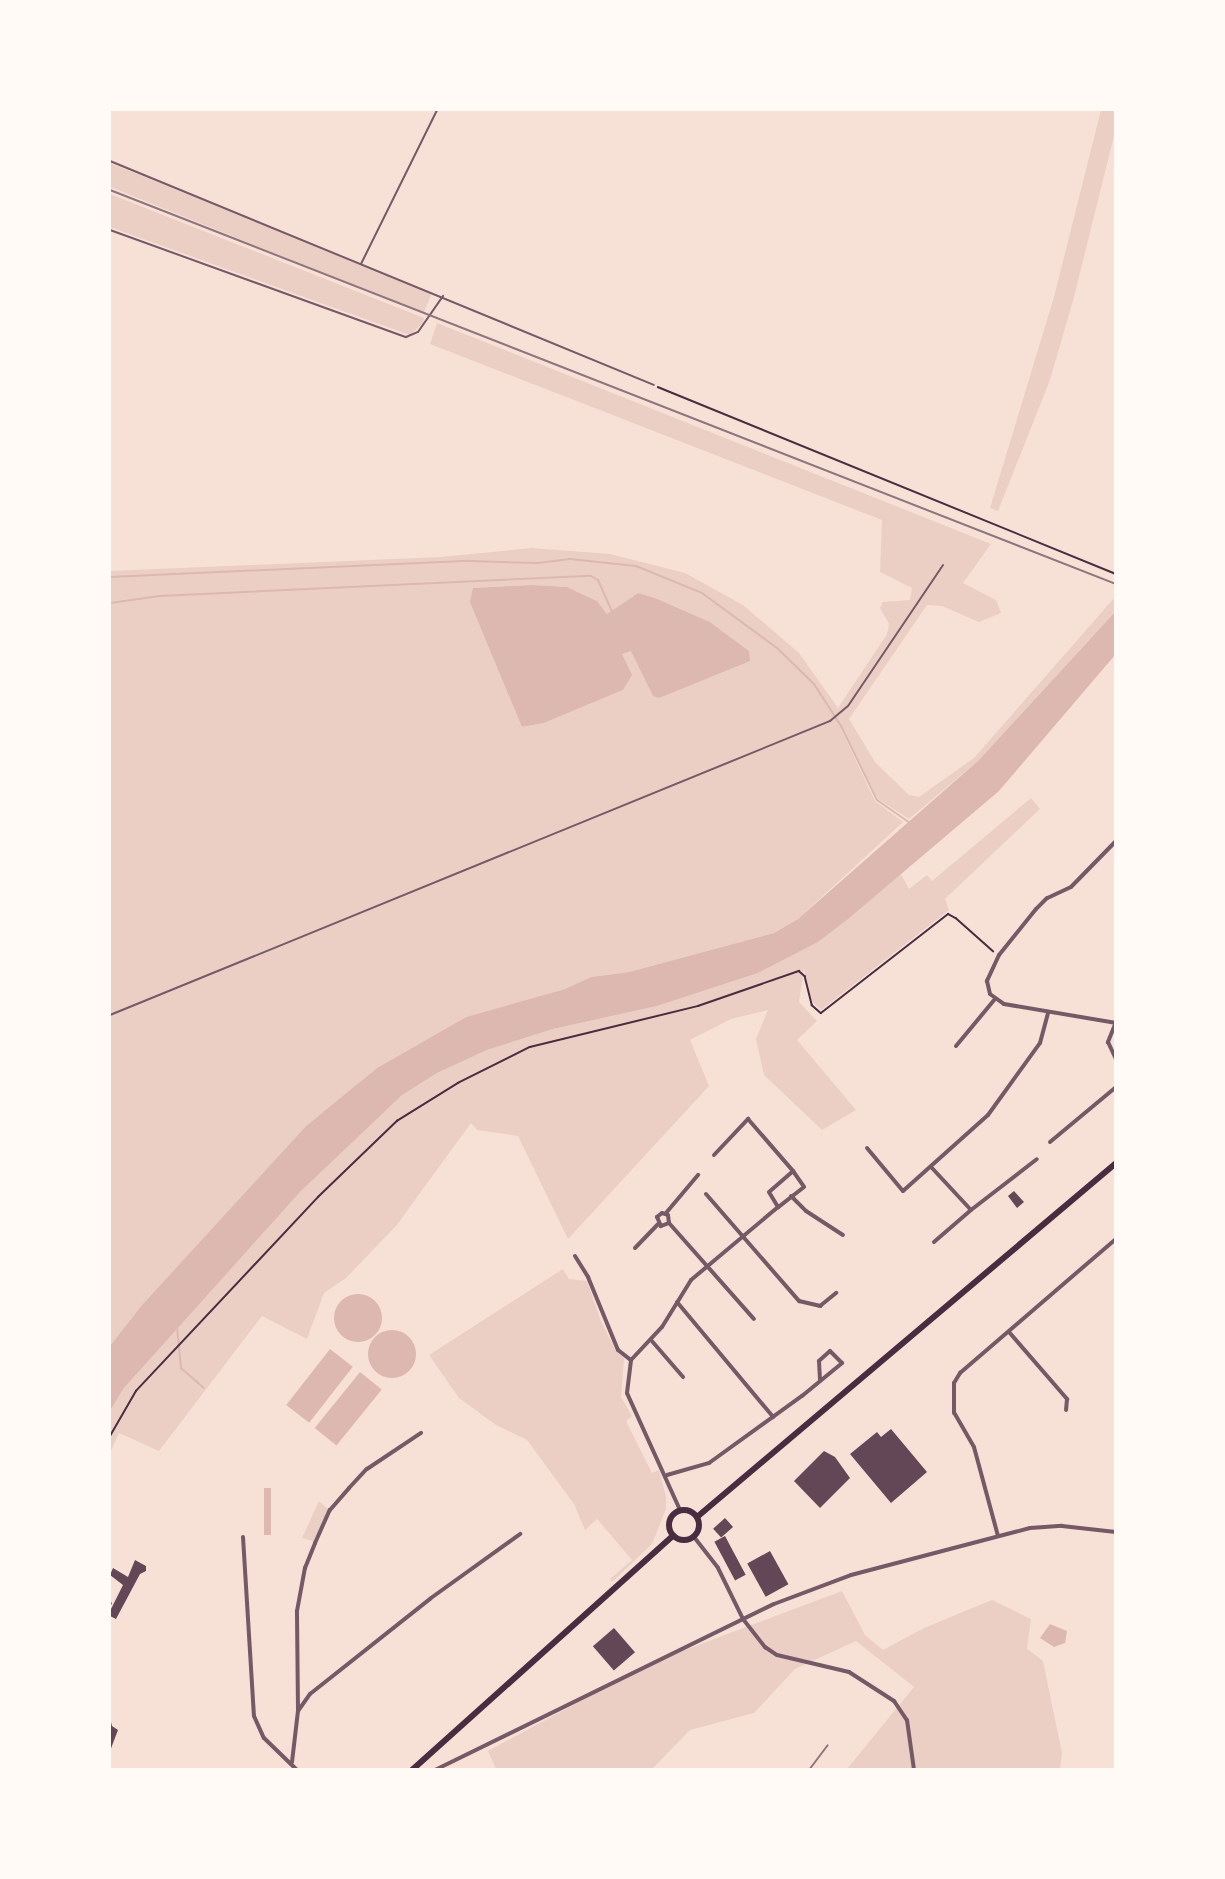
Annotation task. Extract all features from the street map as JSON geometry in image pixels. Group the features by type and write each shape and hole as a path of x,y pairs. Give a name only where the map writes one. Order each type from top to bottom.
{"main road":[{"path":"697,1517 1116,1163"},
{"path":"680,1510 697,1517 699,1530 694,1537 686,1541 674,1536 669,1525 680,1510"},
{"path":"411,1770 674,1536"}],"street":[{"path":"1116,842 1071,887 1047,898 1036,909 999,955 987,981 995,999 1013,1007 1115,1023 1108,1042 1116,1059"},
{"path":"956,1046 995,999"},
{"path":"867,1148 903,1191 932,1168 988,1115 1040,1044 1048,1013"},
{"path":"1050,1142 1116,1087"},
{"path":"680,1510 667,1475 627,1393 631,1360 651,1340 677,1302 707,1265 804,1187 748,1119 714,1155"},
{"path":"934,1242 1037,1159"},
{"path":"932,1168 971,1210"},
{"path":"778,1207 769,1192 793,1171"},
{"path":"635,1248 658,1224 658,1215 666,1213 698,1175"},
{"path":"706,1194 799,1301 820,1305 836,1293"},
{"path":"791,1196 806,1211 843,1235"},
{"path":"666,1213 669,1223 754,1319"},
{"path":"658,1224 663,1226 669,1223"},
{"path":"998,1536 974,1447 954,1413 951,1401 960,1373 1116,1239"},
{"path":"575,1256 597,1297 618,1350 631,1360"},
{"path":"677,1302 774,1417"},
{"path":"1009,1332 1067,1399 1066,1410"},
{"path":"651,1340 683,1377"},
{"path":"667,1475 709,1463 774,1417 820,1381 842,1363 830,1351 819,1361 820,1381"},
{"path":"292,1762 298,1711 297,1611 305,1568 330,1510 368,1469 421,1433"},
{"path":"435,1770 743,1619 851,1575 998,1536 1062,1526 1116,1532"},
{"path":"298,1711 310,1694 375,1642 520,1534"},
{"path":"243,1537 254,1716 264,1738 292,1762 297,1770"},
{"path":"694,1537 718,1568 753,1635 777,1655 849,1672 894,1701 907,1720 914,1770"}],"lane":[{"path":"361,264 437,110"},
{"path":"110,160 654,385"},
{"path":"110,230 406,337 418,332 443,296"},
{"path":"110,1015 830,721 848,706 943,565"}],"path":[{"path":"654,385 988,524 1116,574"},
{"path":"110,1436 136,1391 378,1137 414,1109 520,1052 575,1034 698,1006 799,971 805,976 812,1005 821,1012 948,914 956,918 999,955"}],"shaded area":[{"path":"1101,110 1115,110 1115,132 1074,297 1050,380 998,511 990,508 1054,297"},
{"path":"110,163 432,293 423,313 110,187"},
{"path":"110,194 424,318 423,323 410,335 110,227"},
{"path":"437,323 991,544 963,583 996,600 1001,613 979,622 942,606 927,605 849,719 875,762 909,795 919,797 974,758 1115,597 1115,612 979,760 909,819 878,799 833,712 875,801 903,822 798,919 774,933 629,972 591,977 565,989 466,1017 377,1068 306,1126 142,1305 110,1346 110,571 440,557 532,548 610,554 685,573 743,605 799,653 838,708 887,634 889,624 880,608 883,602 910,600 912,588 880,572 882,520 430,344","holes":["532,585 567,587 597,601 607,614 638,593 655,598 710,622 749,651 653,696 632,651 622,653 623,690 544,723 522,727 473,588"]},
{"path":"532,585 567,587 597,601 607,614 638,593 655,598 710,622 749,651 750,661 659,698 653,696 631,651 622,654 632,675 623,690 544,723 522,727 470,602 473,588"},
{"path":"1115,612 1115,655 999,791 848,919 818,942 758,973 657,1006 553,1029 487,1050 437,1073 402,1095 301,1191 124,1388 110,1411 110,1346 142,1305 306,1126 377,1068 466,1017 565,989 591,977 629,972 774,933 798,919 979,760"},
{"path":"1031,798 1040,809 945,899 949,910 821,1010 812,1001 804,969 799,1002 817,1021 797,1040 856,1110 822,1130 764,1075 756,1039 768,1010 731,1019 690,1040 709,1086 568,1239 518,1136 477,1130 471,1123 396,1226 346,1278 324,1293 307,1339 262,1316 159,1451 119,1433 110,1453 110,1411 124,1388 301,1191 401,1095 437,1073 487,1050 553,1029 657,1006 758,973 818,942 901,874 909,889 927,875 932,881"},
{"path":"563,1269 569,1279 587,1281 601,1321 616,1351 624,1358 621,1397 632,1416 626,1421 652,1473 659,1470 666,1497 666,1509 652,1544 612,1582 610,1579 632,1560 597,1519 585,1530 574,1504 527,1440 496,1425 459,1398 429,1355"},
{"path":"358,1294 375,1301 382,1318 375,1335 358,1342 341,1335 334,1318 341,1301"},
{"path":"392,1330 409,1337 416,1354 409,1371 392,1378 375,1371 368,1354 375,1337"},
{"path":"330,1349 353,1367 309,1423 286,1405"},
{"path":"360,1372 382,1390 336,1446 315,1428"},
{"path":"264,1488 271,1488 271,1535 264,1535"},
{"path":"319,1501 329,1510 313,1541 302,1538"},
{"path":"842,1591 865,1635 883,1650 924,1628 992,1600 1031,1619 1027,1649 1043,1661 1062,1753 1060,1769 847,1769 914,1687 856,1641 795,1669 754,1713 690,1730 652,1769 496,1769 488,1751 612,1684 669,1656"},
{"path":"1050,1624 1067,1631 1065,1643 1054,1647 1040,1638"}],"building":[{"path":"1014,1191 1024,1202 1017,1208 1008,1196"},
{"path":"891,1429 927,1472 891,1503 850,1454 877,1432 881,1437"},
{"path":"824,1451 835,1457 850,1478 820,1508 794,1481"},
{"path":"725,1518 733,1527 721,1538 713,1529"},
{"path":"725,1536 746,1575 735,1580 714,1542"},
{"path":"770,1551 788,1584 766,1597 747,1564"},
{"path":"135,1560 146,1566 146,1571 140,1574 116,1619 110,1616 110,1611 123,1585 110,1575 113,1568 128,1577"},
{"path":"614,1628 635,1652 614,1671 593,1646"},
{"path":"110,1718 112,1726 118,1730 110,1751"}],"waterway":[{"path":"110,577 469,561 538,563 570,559 636,566 702,593 777,648 814,684 841,726 877,800 908,822"},
{"path":"110,603 160,596 591,576 598,580 612,611"},
{"path":"177,1327 181,1368 204,1388"}],"railway":[{"path":"110,190 1116,584"},
{"path":"809,1770 828,1745"}]}
